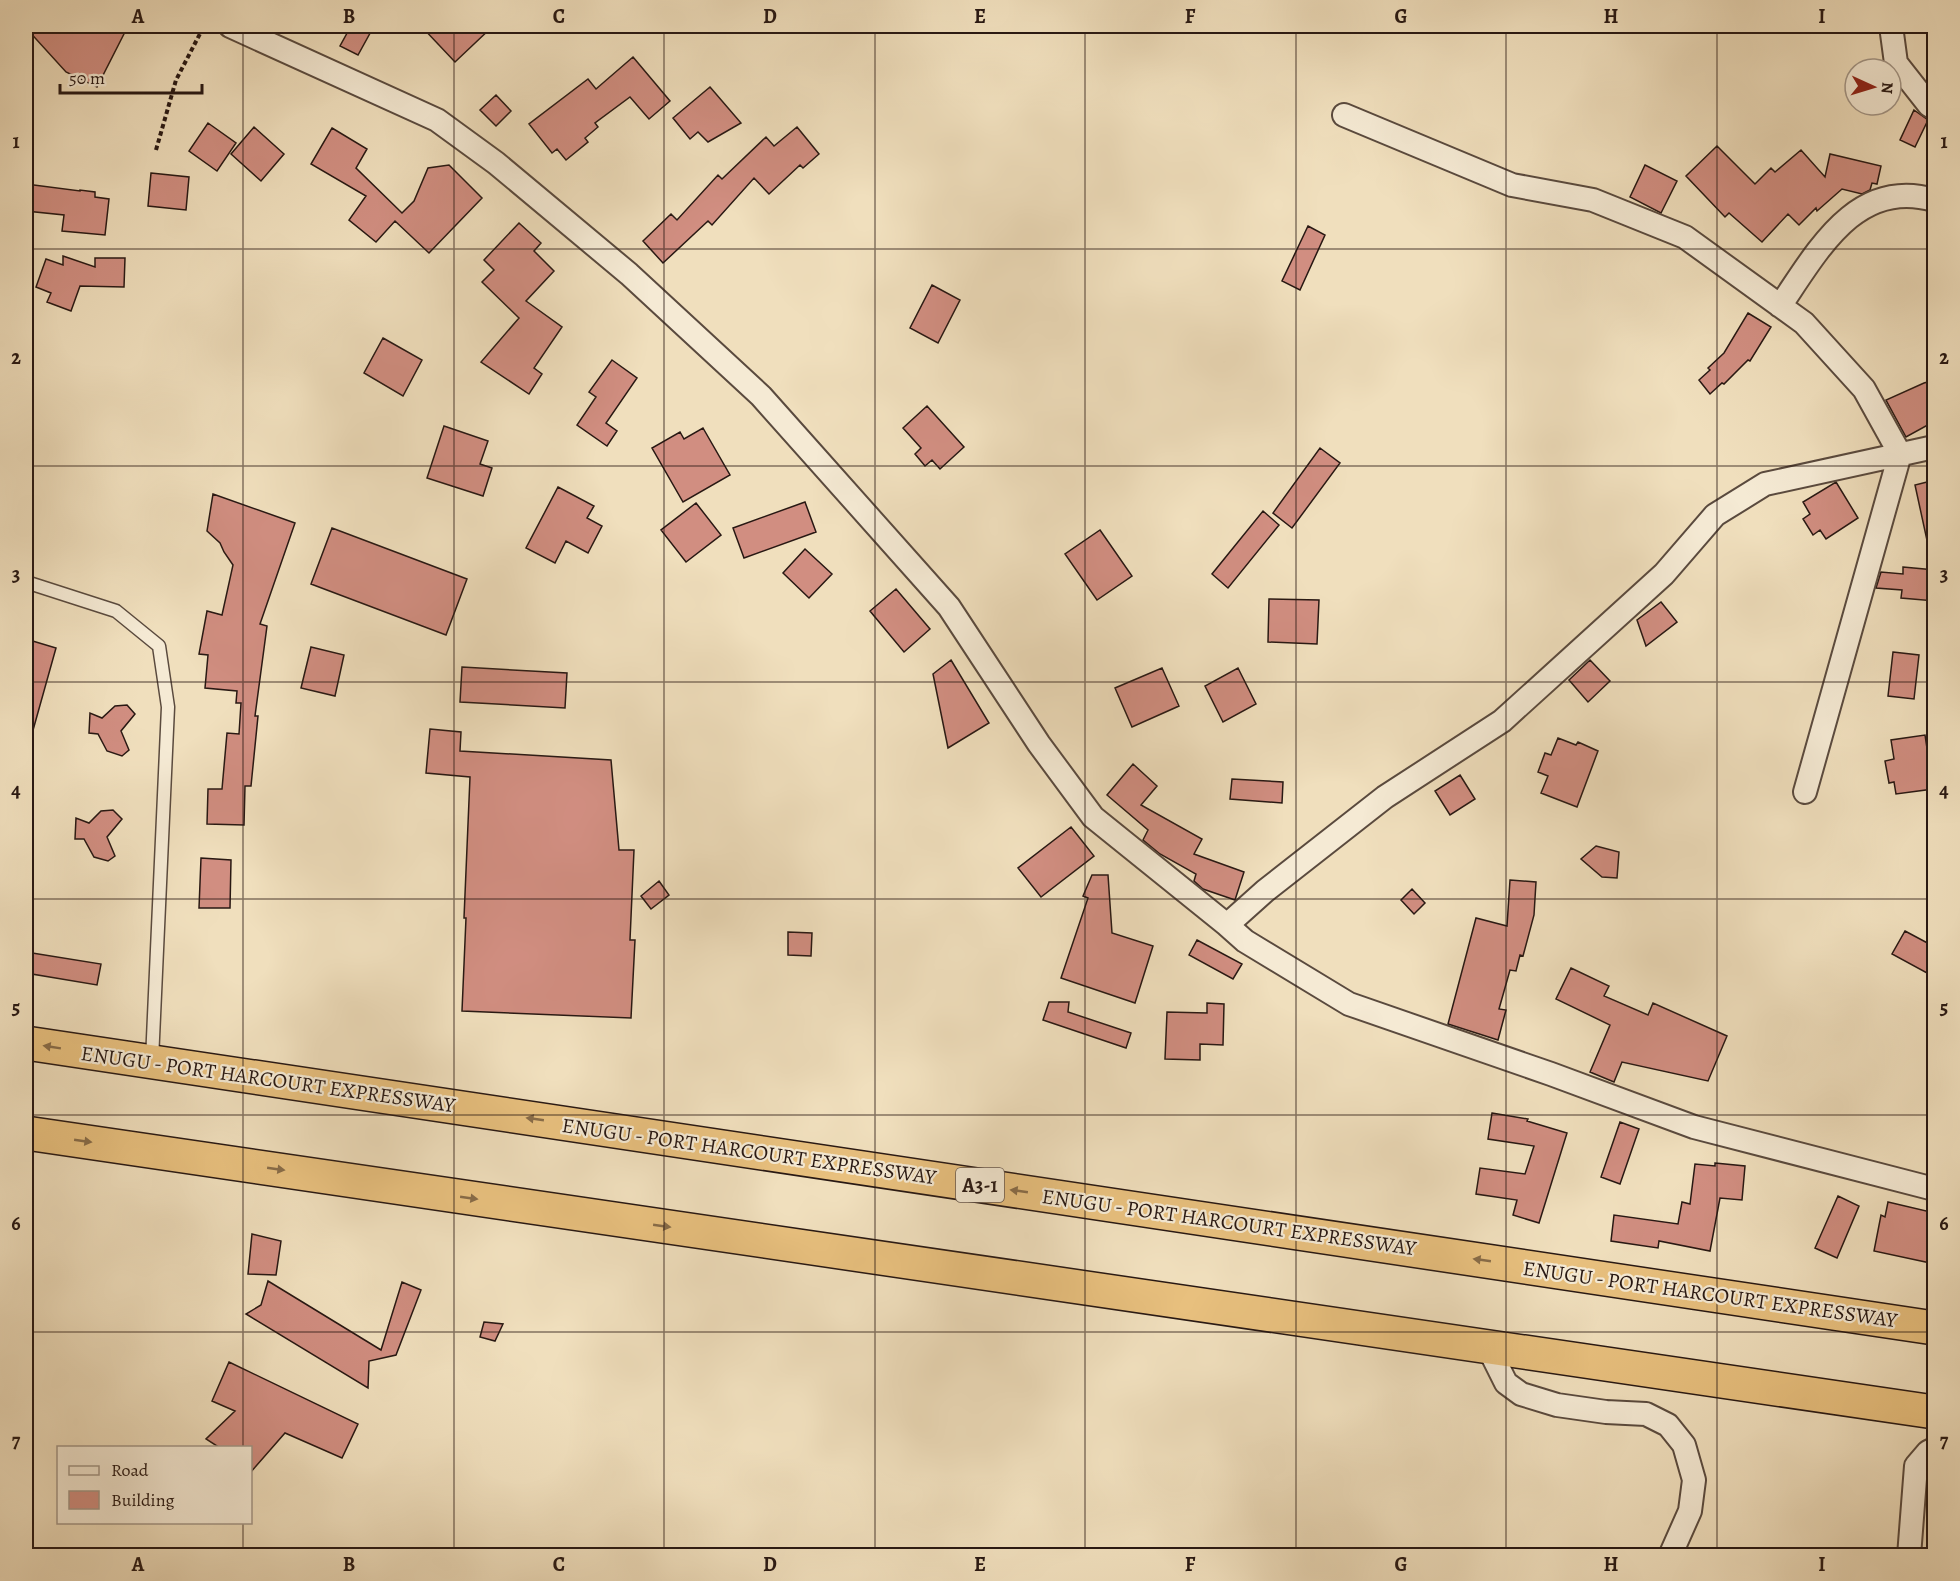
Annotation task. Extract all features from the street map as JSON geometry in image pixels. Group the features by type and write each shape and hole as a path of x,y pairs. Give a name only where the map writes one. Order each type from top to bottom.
{"highway":[{"name":"ENUGU - PORT HARCOURT EXPRESSWAY","path":"26,1043 1935,1328"},
{"path":"26,1133 1935,1412"}],"street":[{"path":"230,26 437,120 496,163 629,274 761,396 949,607 1039,744 1093,817 1245,941 1349,1004 1551,1074 1694,1127 1935,1189"},
{"path":"1891,26 1896,63 1929,105 1935,108"},
{"path":"1344,115 1512,185 1593,200 1685,237 1804,323 1864,389 1900,454 1805,792"},
{"path":"1780,306 1829,236 1857,210 1896,195 1935,200"},
{"path":"1227,925 1265,891 1384,797 1502,721 1664,574 1715,515 1765,484 1935,447"},
{"path":"1488,1347 1506,1383 1521,1394 1557,1405 1606,1412 1646,1414 1668,1425 1684,1445 1695,1480 1690,1511 1670,1556"},
{"path":"1909,1556 1916,1466 1928,1452 1935,1449"}],"lane":[{"path":"26,582 116,611 159,646 168,707 152,1062"}],"path":[{"path":"156,150 176,80 204,26"}],"building":[{"path":"26,26 128,26 97,87 66,72"},
{"path":"351,26 374,26 358,55 340,46"},
{"path":"421,26 493,26 455,62"},
{"path":"633,57 670,101 649,119 630,97 595,123 598,127 585,138 588,142 566,160 557,149 552,153 529,124 588,79 596,89"},
{"path":"710,87 741,123 708,142 698,132 690,139 673,118"},
{"path":"496,95 511,111 496,126 480,110"},
{"path":"1914,110 1928,120 1915,147 1900,140"},
{"path":"208,123 236,143 217,171 189,151"},
{"path":"254,127 284,154 261,181 231,154"},
{"path":"797,127 819,154 803,168 800,165 769,194 754,178 712,225 708,221 663,263 643,241 671,214 677,220 718,175 722,179 766,137 774,146"},
{"path":"332,128 367,149 356,168 402,213 414,201 428,168 449,165 482,198 429,253 395,221 376,242 349,220 366,196 311,164"},
{"path":"1717,146 1755,184 1771,168 1775,172 1801,150 1825,177 1830,154 1881,166 1877,184 1872,183 1870,190 1862,194 1842,189 1817,211 1816,208 1799,225 1788,214 1762,242 1729,213 1725,217 1686,176"},
{"path":"1645,165 1677,181 1661,213 1630,197"},
{"path":"151,173 189,177 186,210 148,206"},
{"path":"26,184 95,192 95,197 109,199 105,235 62,231 64,215 26,211"},
{"path":"519,223 541,243 534,251 554,271 526,301 562,327 534,368 542,374 529,394 481,362 519,318 482,282 494,270 484,260"},
{"path":"1308,226 1325,235 1300,290 1282,281"},
{"path":"63,256 95,267 95,258 125,258 124,287 80,286 71,311 47,302 51,293 36,287 46,259 63,265"},
{"path":"932,285 960,300 938,343 910,328"},
{"path":"1748,313 1771,327 1750,361 1748,360 1724,384 1722,383 1710,394 1699,380 1724,353"},
{"path":"383,338 422,360 403,396 364,373"},
{"path":"612,360 637,378 606,423 617,431 607,446 577,425 596,397 589,392"},
{"path":"1935,380 1935,421 1906,437 1886,400"},
{"path":"927,406 964,447 940,469 932,460 925,466 915,454 921,448 903,428"},
{"path":"444,426 488,441 480,464 492,468 483,496 427,478"},
{"path":"703,428 730,475 683,502 652,448 680,432 684,439"},
{"path":"1320,448 1340,463 1292,528 1273,513"},
{"path":"1935,480 1935,544 1928,545 1915,485"},
{"path":"1836,482 1858,518 1826,539 1820,530 1813,535 1803,519 1810,514 1803,502"},
{"path":"558,487 594,506 587,518 602,526 588,553 566,541 555,563 526,548"},
{"path":"213,494 295,523 260,624 267,626 255,716 258,716 251,786 245,786 244,825 207,824 208,789 222,789 227,733 239,734 241,703 236,703 237,691 205,688 208,655 199,654 207,611 222,615 233,565 220,543 207,531"},
{"path":"805,502 816,532 744,558 733,528"},
{"path":"696,503 721,535 686,562 661,530"},
{"path":"1263,511 1279,525 1228,588 1212,574"},
{"path":"332,528 467,579 446,635 311,584"},
{"path":"1100,530 1132,576 1097,600 1065,554"},
{"path":"805,549 832,574 809,598 783,573"},
{"path":"1903,567 1935,570 1935,601 1901,598 1902,590 1876,588 1881,572 1903,574"},
{"path":"896,589 930,629 904,652 870,611"},
{"path":"1269,599 1319,600 1317,644 1268,642"},
{"path":"1661,602 1677,622 1646,646 1637,620"},
{"path":"26,639 56,648 30,741 26,741"},
{"path":"311,647 344,655 335,696 301,688"},
{"path":"1893,652 1919,655 1914,699 1888,696"},
{"path":"951,660 989,723 948,748 933,674"},
{"path":"1590,660 1610,681 1588,702 1569,680"},
{"path":"462,667 567,673 565,708 460,702"},
{"path":"1162,668 1179,706 1132,727 1115,688"},
{"path":"1238,668 1256,704 1223,722 1205,686"},
{"path":"127,705 135,714 121,731 129,750 122,756 107,751 98,734 89,733 90,713 102,718 115,706"},
{"path":"430,729 461,732 460,751 611,760 619,850 634,850 630,940 635,940 631,1018 462,1011 470,777 426,773"},
{"path":"1925,735 1933,789 1896,794 1894,782 1889,783 1885,761 1894,759 1891,740"},
{"path":"1558,738 1576,745 1578,742 1598,751 1577,807 1541,793 1548,776 1538,772 1545,753 1551,755"},
{"path":"1133,764 1157,786 1141,805 1202,839 1194,854 1244,872 1235,900 1203,889 1194,881 1196,874 1160,854 1143,840 1148,830 1107,795"},
{"path":"1460,775 1475,799 1450,815 1435,791"},
{"path":"1232,779 1283,782 1282,803 1230,799"},
{"path":"113,810 122,819 107,837 115,856 108,861 94,857 84,839 75,839 76,818 89,823 101,811"},
{"path":"1071,827 1094,856 1041,897 1018,868"},
{"path":"1596,846 1619,852 1617,878 1602,877 1581,859"},
{"path":"201,858 231,860 230,908 199,908"},
{"path":"1092,875 1108,875 1112,933 1153,946 1135,1003 1061,978 1088,898 1083,896"},
{"path":"1510,880 1536,882 1534,915 1523,956 1520,955 1516,971 1510,970 1499,1009 1506,1010 1498,1040 1448,1024 1476,918 1507,926"},
{"path":"659,881 669,895 651,909 641,896"},
{"path":"1412,889 1425,903 1414,914 1401,900"},
{"path":"1905,931 1935,947 1935,959 1927,973 1892,954"},
{"path":"788,932 812,933 811,956 788,955"},
{"path":"1197,940 1242,964 1233,979 1189,955"},
{"path":"26,952 101,964 97,985 26,973"},
{"path":"1571,968 1609,986 1604,996 1648,1015 1653,1003 1727,1036 1708,1081 1622,1062 1614,1082 1590,1072 1610,1025 1556,999"},
{"path":"1049,1002 1069,1002 1068,1012 1131,1033 1126,1048 1043,1020"},
{"path":"1207,1003 1224,1004 1223,1045 1200,1044 1200,1060 1165,1059 1167,1012 1207,1013"},
{"path":"1492,1113 1528,1119 1527,1121 1567,1133 1539,1223 1513,1215 1517,1200 1476,1194 1480,1168 1525,1174 1534,1146 1488,1139"},
{"path":"1620,1122 1639,1129 1620,1184 1601,1177"},
{"path":"1715,1163 1745,1166 1742,1200 1720,1198 1710,1251 1659,1241 1658,1248 1611,1241 1614,1215 1678,1224 1682,1202 1690,1204 1695,1164 1715,1166"},
{"path":"1838,1196 1859,1206 1837,1258 1815,1248"},
{"path":"1888,1202 1935,1213 1935,1264 1874,1251 1881,1215 1885,1217"},
{"path":"252,1234 281,1241 276,1275 248,1274"},
{"path":"268,1281 381,1350 402,1282 421,1290 396,1355 369,1361 368,1388 246,1314 261,1305"},
{"path":"484,1322 503,1324 495,1341 480,1337"},
{"path":"229,1362 358,1424 342,1458 285,1433 252,1471 252,1446 217,1446 206,1439 235,1411 212,1401"}]}
